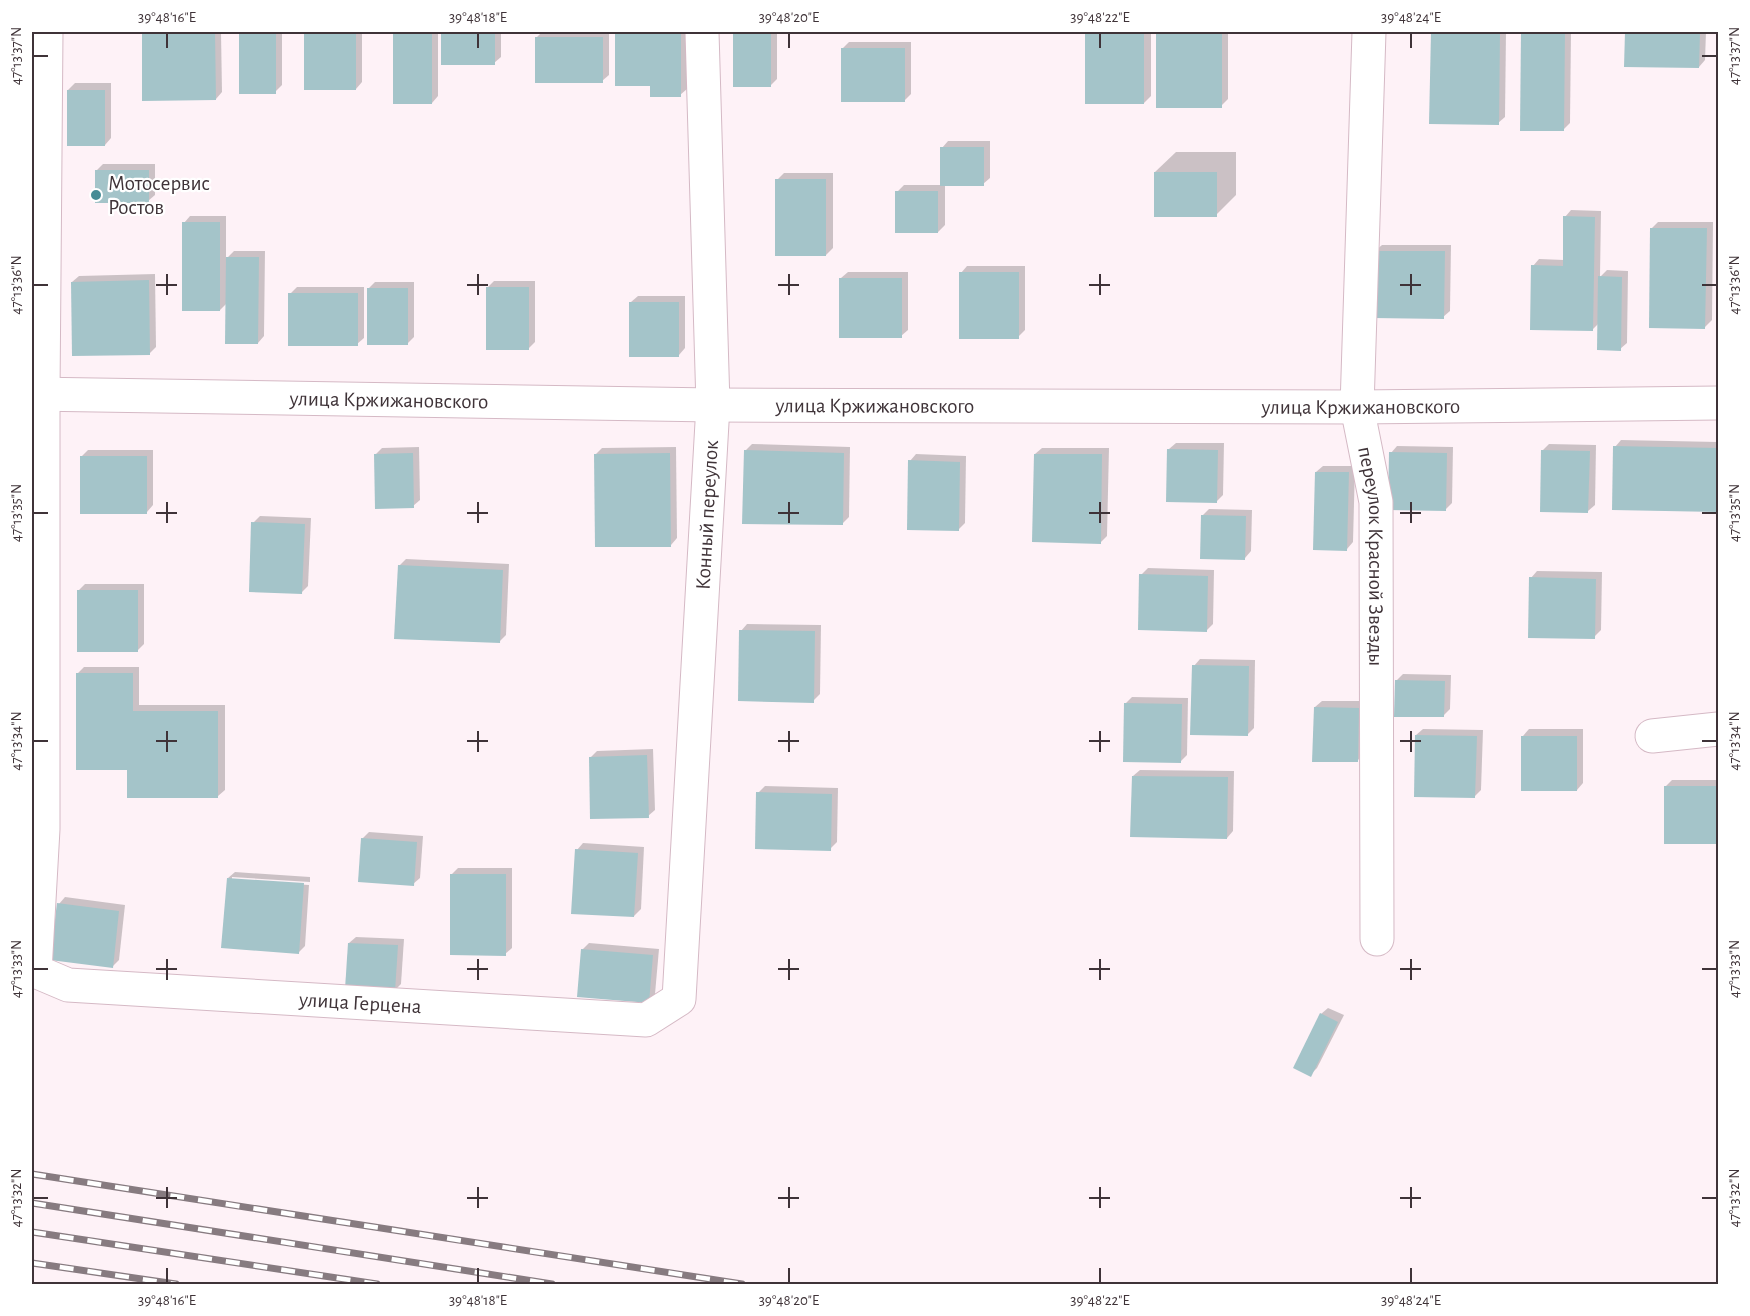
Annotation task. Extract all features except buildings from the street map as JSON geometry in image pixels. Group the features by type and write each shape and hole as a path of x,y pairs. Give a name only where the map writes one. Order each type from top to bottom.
{"street":[{"path":"37,830 37,394 46,32"},
{"name":"Конный переулок","path":"679,999 713,405 702,32"},
{"name":"переулок Красной Звезды","path":"1369,32 1357,407 1376,502 1377,939"},
{"name":"улица Кржижановского","path":"37,394 713,405 1357,407 1719,403"},
{"path":"1652,736 1719,729"},
{"name":"улица Герцена","path":"37,830 35,971 68,985 646,1020 679,999"}],"railway":[{"path":"32,1174 742,1284"},
{"path":"32,1203 552,1284"},
{"path":"32,1232 377,1284"},
{"path":"32,1263 176,1284"}],"place":[{"name":"Мотосервис Ростов","path":"96,195"}]}
